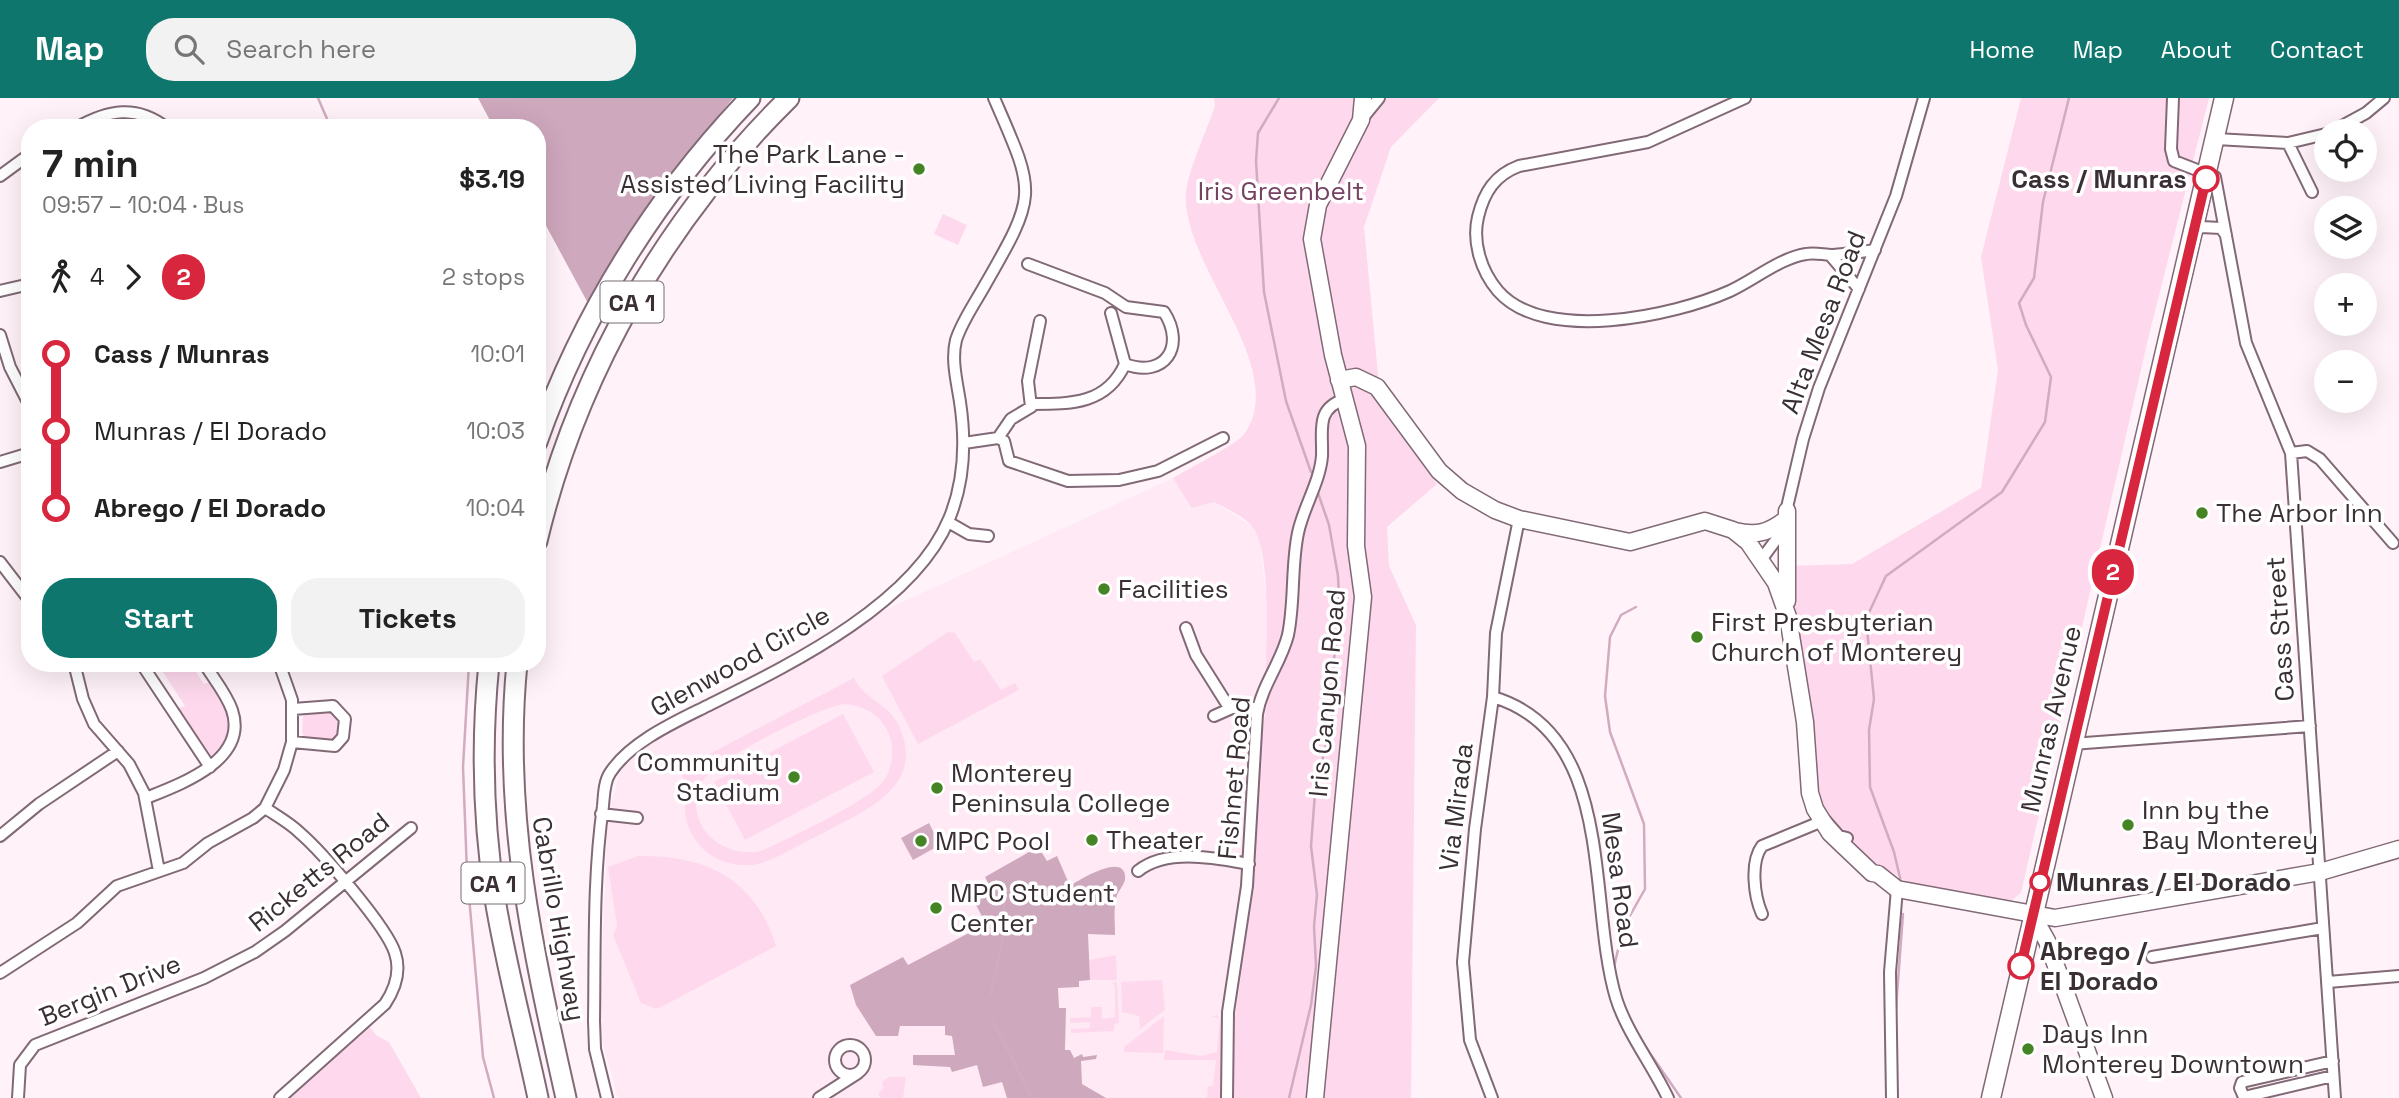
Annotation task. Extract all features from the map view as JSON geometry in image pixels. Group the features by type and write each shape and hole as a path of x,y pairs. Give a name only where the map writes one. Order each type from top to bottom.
{"highway":[{"name":"CA 1","path":"546,420 576,348 622,263 678,181 750,98"},
{"name":"CA 1","path":"546,510 581,405 632,301 695,204 743,146 789,98"},
{"name":"Cabrillo Highway","path":"488,672 484,742 486,821 499,919 538,1098"},
{"name":"Cabrillo Highway","path":"517,672 512,759 516,836 526,913 566,1098"},
{"path":"542,989 577,1098"},
{"path":"517,1006 516,1037 524,1098"}],"main road":[{"name":"Munras Avenue","path":"1991,1098 2224,98"}],"street":[{"name":"Glenwood Circle","path":"607,1098 595,1049 594,1021 596,880 601,814 610,772 632,751 677,721 841,633 900,585 930,553 948,522 961,478 964,443 954,359 956,342 1017,228 1027,194 1024,167 994,98"},
{"name":"Iris Canyon Road","path":"1315,1098 1363,597 1356,537 1357,446 1339,380 1312,239 1314,222 1324,190 1361,120 1363,98"},
{"path":"1361,120 1379,98"},
{"path":"1745,98 1648,142 1519,166 1503,174 1487,191 1476,225 1477,244 1489,277 1510,302 1531,313 1559,318 1606,320 1678,309 1723,294 1806,254 1830,255 1875,250"},
{"name":"Alta Mesa Road","path":"1761,560 1782,533 1811,414 1896,197 1924,98"},
{"path":"2173,98 2171,149 2174,161 2207,175"},
{"path":"2356,119 2384,98"},
{"path":"92,119 119,111 140,113 151,119"},
{"path":"2216,139 2288,143 2314,137"},
{"path":"2288,143 2312,192"},
{"path":"0,176 21,161"},
{"name":"Cass Street","path":"2207,175 2215,177 2246,343 2291,453 2335,1098"},
{"path":"2193,234 2201,227 2209,226 2221,228 2228,238"},
{"path":"1830,255 1859,289"},
{"path":"1028,264 1105,292 1126,307 1164,312 1175,331 1174,342 1159,365 1149,370 1125,364"},
{"path":"0,291 21,286"},
{"path":"998,438 1007,424 1032,404 1094,398 1112,387 1125,364 1111,313 1106,310 1105,292"},
{"path":"1111,313 1126,307"},
{"path":"1032,404 1028,382 1040,321"},
{"path":"0,335 10,367 21,388"},
{"path":"1339,380 1356,377 1368,380 1377,387 1439,471 1476,501 1519,519 1630,542 1705,522 1756,535 1767,532 1786,516"},
{"name":"Fishnet Road","path":"1227,1098 1228,1012 1249,864 1258,708 1264,687 1277,666 1289,631 1297,533 1322,458 1322,418 1329,406 1345,399"},
{"path":"964,443 998,438 1004,441 1009,461 1068,481 1107,481 1146,475 1223,438"},
{"path":"2291,453 2306,451 2320,458 2393,543"},
{"path":"0,462 21,456"},
{"path":"1786,516 1788,617 1812,788 1811,800 1822,822 1872,873 1878,874"},
{"name":"Via Mirada","path":"1492,1098 1470,1040 1463,962 1473,843 1493,697 1500,604 1519,519"},
{"path":"948,522 969,534 988,536"},
{"path":"1733,530 1748,542 1776,583 1788,617"},
{"path":"0,562 21,589"},
{"path":"1186,628 1196,655 1230,709"},
{"path":"77,672 89,715 135,774 146,797 159,871"},
{"path":"147,672 209,766"},
{"path":"146,797 182,783 209,766 229,745 234,719 227,700 210,672"},
{"path":"0,973 77,923 117,886 183,863 208,843 253,818 265,808 284,770 292,742 293,709 282,672"},
{"name":"Mesa Road","path":"1493,697 1524,708 1537,717 1565,757 1585,802 1599,868 1603,937 1617,1001 1668,1098"},
{"path":"292,742 335,746 343,737 345,719 332,706 293,709"},
{"path":"1214,716 1245,706 1258,708"},
{"path":"2072,744 2310,726"},
{"path":"0,836 39,804 118,751"},
{"path":"1812,788 1847,838 1878,874 1897,889 2033,916 2054,918 2320,872 2399,849"},
{"path":"265,808 302,835 344,883 392,945 396,960 395,986 377,1012 280,1098"},
{"path":"601,814 637,818"},
{"path":"1762,914 1758,906 1755,861 1762,846 1779,837 1828,821 1839,836 1847,838"},
{"name":"Ricketts Road","path":"255,952 411,828"},
{"path":"1138,871 1154,862 1178,858 1249,864"},
{"path":"1892,1098 1890,972 1897,889"},
{"path":"2033,916 2047,941 2104,1098"},
{"path":"2152,957 2323,928"},
{"name":"Bergin Drive","path":"18,1098 20,1065 35,1045 204,978 255,952"},
{"path":"2328,982 2399,975"},
{"path":"848,1045 858,1047 865,1059 859,1072 824,1095 840,1050 848,1045"},
{"path":"2333,1060 2242,1082 2240,1088 2244,1097 2333,1076"},
{"path":"836,1063 845,1074 859,1072"}],"shaded area":[{"path":"478,98 733,98 656,199 590,307 546,226 546,119 489,119"},
{"name":"Monterey Peninsula College","path":"1173,478 1190,508 1214,502 1253,527 1260,541 1266,598 1270,685 1261,741 1254,879 1235,1018 1233,1098 618,1098 599,1029 608,814 625,757 671,725 852,625"},
{"name":"MPC Pool","path":"929,823 940,845 913,860 901,838"},
{"path":"1029,852 1042,853 1047,861 1057,856 1070,886 1110,867 1118,867 1124,871 1125,880 1115,905 1115,935 1088,934 1090,980 1079,981 1079,987 1058,988 1059,1008 1066,1008 1065,1050 1070,1050 1074,1058 1082,1054 1083,1057 1097,1055 1096,1059 1081,1061 1082,1084 1106,1098 1007,1098 1002,1082 983,1087 977,1065 952,1072 950,1067 913,1065 913,1055 955,1055 952,1036 945,1035 945,1026 900,1026 898,1036 876,1036 856,1005 850,985 903,957 908,965 986,924 975,903 978,901 976,896 989,885 985,877"}],"green space":[{"name":"Iris Greenbelt","path":"1214,98 1439,98 1391,147 1364,227 1380,395 1411,449 1437,484 1387,527 1389,566 1416,625 1411,1098 1233,1098 1235,1018 1254,879 1261,741 1270,685 1266,674 1265,578 1259,542 1251,525 1214,502 1191,508 1173,478 1240,438 1245,433 1255,406 1254,377 1245,346 1199,251 1189,220 1187,183 1215,106"},
{"path":"2021,98 2209,98 2149,335 2021,893 2011,901 1907,882 1885,868 1870,866 1842,840 1815,795 1786,566 1852,564 1981,488 1998,370 1981,257"},
{"path":"943,214 967,225 958,245 934,234"},
{"path":"948,632 955,633 974,662 980,659 1001,690 1015,683 1019,690 918,744 882,676"},
{"path":"163,672 196,672 204,684 211,682 217,692 228,721 228,730 220,748 212,757 178,708 185,706"},
{"path":"854,678 865,693 890,712 900,728 906,749 905,766 898,781 873,805 778,856 750,865 725,862 704,850 696,841 686,818 685,789 679,770","holes":["845,704 876,716 885,726 890,739 890,768 884,780 870,794 761,851 731,849 718,843 707,833 696,808 704,779 713,770 748,747 815,713"]},
{"path":"324,709 339,714 340,736 333,742 305,739 302,732 303,717 308,712"},
{"name":"Community Stadium","path":"843,714 874,772 745,840 714,782"},
{"path":"638,856 685,860 725,875 741,887 755,903 776,946 656,1009 641,1003 613,935 617,926 608,867"},
{"path":"1116,955 1117,980 1090,980 1089,960"},
{"path":"1162,980 1165,1010 1140,1029 1139,1016 1122,1012 1121,982"},
{"path":"1117,982 1119,1023 1114,1024 1114,1031 1071,1033 1071,1029 1090,1028 1090,1022 1070,1023 1070,1018 1091,1017 1091,1007 1102,1007 1102,1019 1115,1017 1115,986 1112,983"},
{"path":"1216,1015 1224,1020 1223,1098 1207,1098 1208,1086 1213,1086 1216,1060 1164,1060 1165,1050 1201,1056 1217,1052 1220,1018 1212,1017"},
{"path":"1164,1016 1163,1053 1124,1052 1124,1047"},
{"path":"366,1022 377,1036 389,1042 421,1098 280,1098"},
{"path":"889,1077 906,1077 903,1098 881,1098 878,1094 883,1089 882,1082"}],"waterway":[{"path":"318,98 327,119"},
{"path":"1279,98 1258,133 1256,161 1264,292 1286,401 1311,472"},
{"path":"1901,882 1894,852 1870,787 1869,730 1874,699 1866,619 1886,576 2002,492 2045,422 2051,377 2026,325 2019,303 2034,278 2043,202 2069,98"},
{"path":"1289,1098 1311,1005 1316,966 1314,926 1317,895 1311,846 1315,793 1331,722 1334,659 1340,616 1338,576 1329,525 1317,490"},
{"path":"1614,967 1623,928 1645,889 1644,824 1610,732 1605,696 1610,637 1621,615 1636,607"},
{"path":"468,672 463,767 467,873 483,1057 494,1098"},
{"path":"991,994 1005,927 1004,898"},
{"path":"1896,1008 1903,914"},
{"path":"993,1021 1032,1098"},
{"path":"1645,1046 1681,1098"}],"bus line":[{"name":"2","path":"2021,966 2206,179"}],"place":[{"name":"The Park Lane - Assisted Living Facility","path":"919,169"},
{"name":"Cass / Munras","path":"2206,179"},
{"name":"The Arbor Inn","path":"2202,513"},
{"name":"Facilities","path":"1104,589"},
{"name":"First Presbyterian Church of Monterey","path":"1697,637"},
{"name":"Community Stadium","path":"794,777"},
{"name":"Monterey Peninsula College","path":"937,788"},
{"name":"Inn by the Bay Monterey","path":"2128,825"},
{"name":"Theater","path":"1092,840"},
{"name":"MPC Pool","path":"921,841"},
{"name":"Munras / El Dorado","path":"2040,882"},
{"name":"MPC Student Center","path":"936,908"},
{"name":"Abrego / El Dorado","path":"2021,966"},
{"name":"Days Inn Monterey Downtown","path":"2028,1049"}]}
